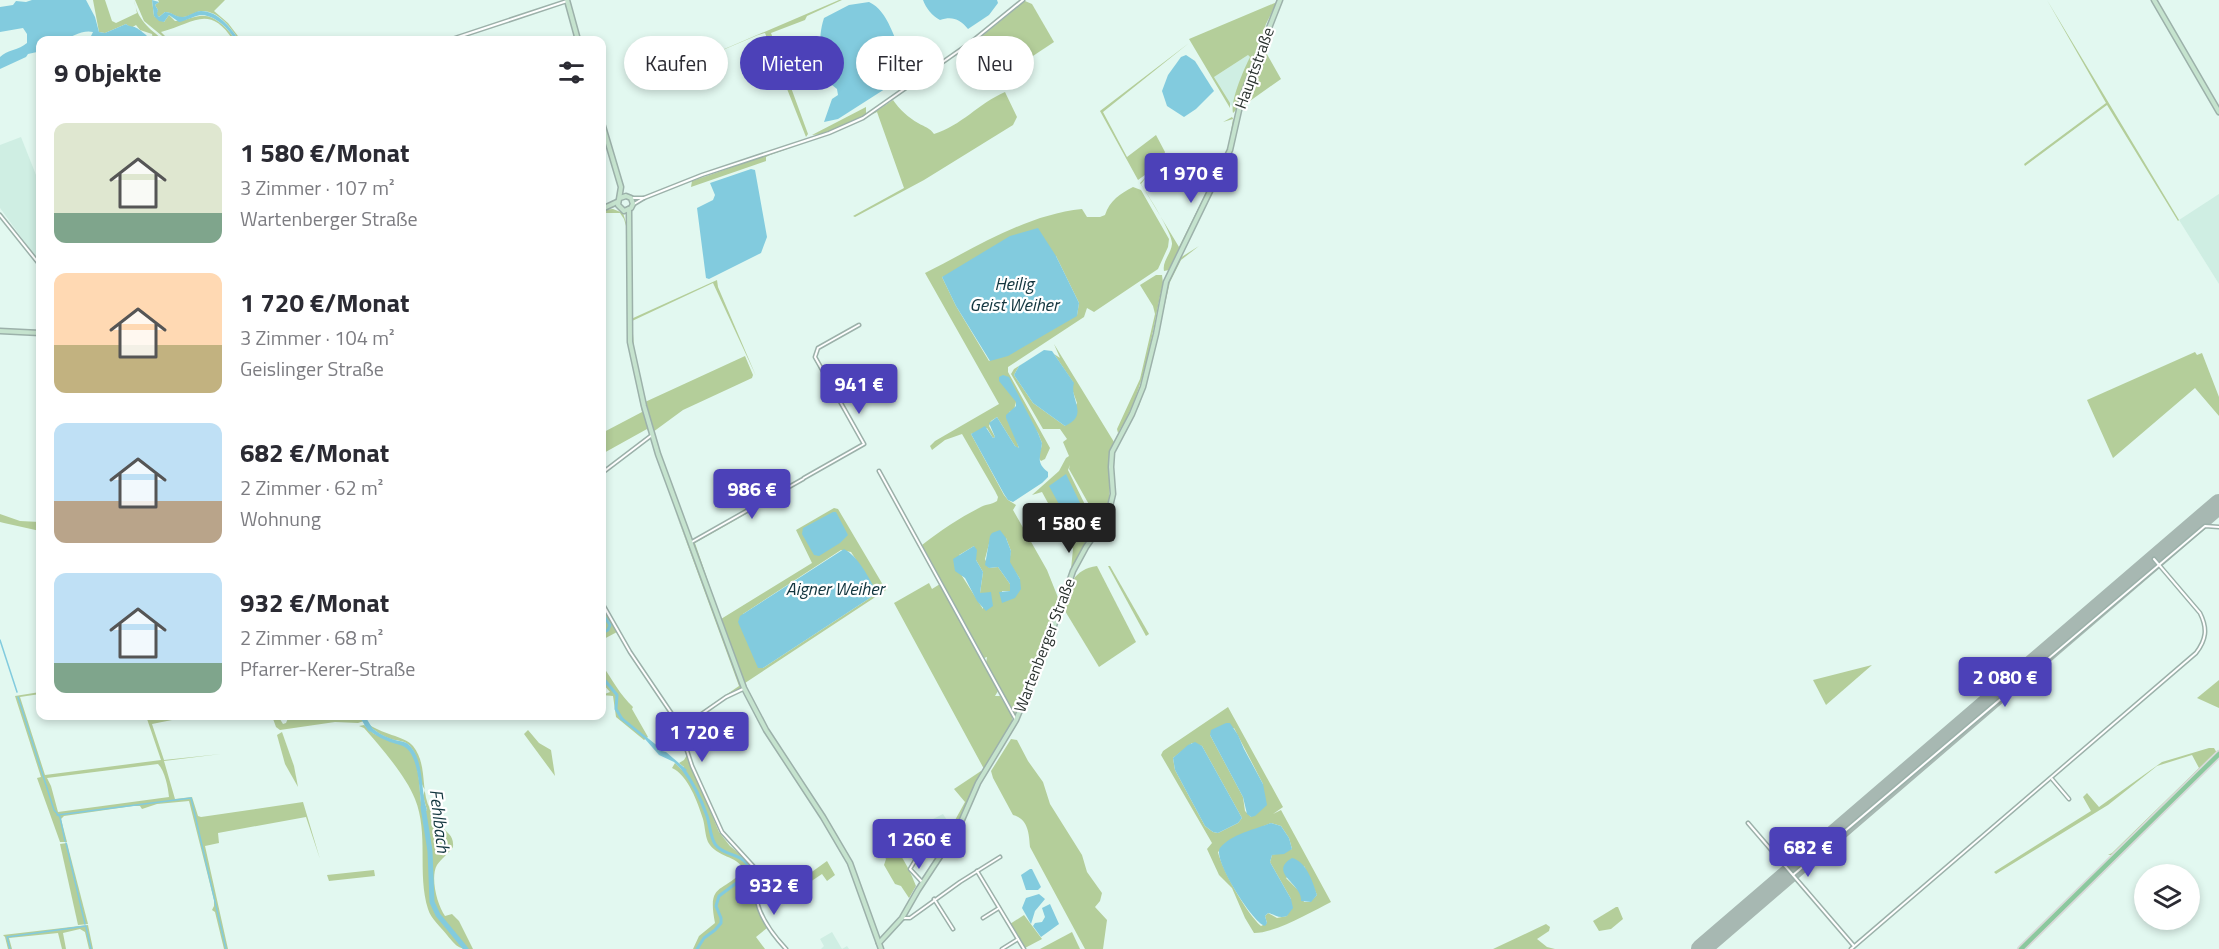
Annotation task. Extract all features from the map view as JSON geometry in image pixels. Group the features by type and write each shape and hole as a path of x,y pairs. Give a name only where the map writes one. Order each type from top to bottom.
{"main road":[{"path":"567,0 577,36"},
{"name":"Hauptstraße","path":"1233,138 1242,97 1280,0"},
{"path":"2154,0 2219,112"},
{"path":"606,136 621,187 629,197 631,207 629,222 630,342 652,435 744,688 775,746 831,830 853,870 881,949"},
{"name":"Wartenberger Straße","path":"879,943 902,918 958,829 978,783 1016,720 1047,647 1072,571 1110,510 1113,494 1110,467 1112,452 1143,387 1166,282 1226,159 1233,138"},
{"path":"621,187 619,199 621,209 629,222"},
{"path":"606,206 619,199 629,197"},
{"path":"606,208 631,207"},
{"path":"0,331 36,333"},
{"path":"2021,949 2219,754"}],"street":[{"path":"461,36 567,0"},
{"path":"631,207 644,198 755,157 830,133 863,118 970,43 1023,0"},
{"path":"629,197 644,198"},
{"path":"0,215 36,260"},
{"path":"690,543 864,444 815,357 818,348 859,325"},
{"path":"606,470 652,435"},
{"name":"Wartenberger Straße","path":"879,471 1016,720"},
{"path":"1793,875 2205,526 2219,527"},
{"path":"1851,949 2052,779 2196,653 2204,642 2206,627 2200,613 2154,559"},
{"path":"606,610 630,652 681,729 692,766 722,832 751,862 756,872 756,897 760,909 771,932 786,949"},
{"path":"681,729 726,697 744,688"},
{"path":"2052,779 2069,799"},
{"path":"1748,823 1854,946"},
{"path":"916,829 924,841 924,846 910,869 923,883"},
{"path":"902,918 910,918 934,899 1000,857"},
{"path":"977,871 1024,949"},
{"path":"934,899 953,929"},
{"path":"983,918 999,908"},
{"path":"1002,949 1018,939"}],"shaded area":[{"path":"1248,55 1250,57 1233,106 1230,105 1214,77"},
{"path":"21,137 36,175 36,258 0,208 0,145"},
{"path":"2219,194 2219,284 2179,220"},
{"path":"943,814 950,825 958,828 944,848 929,821"},
{"path":"832,932 842,949 821,949 824,946 820,939"}],"green space":[{"path":"93,0 105,0 112,21 116,23 137,13 136,7 144,23 158,36 152,36 140,30 136,25 131,28 126,24 105,33 99,32"},
{"path":"135,0 152,0 154,16 164,22 169,15 175,21 200,16 211,17 225,27 232,36 216,22 208,19 192,21 161,32 165,36 144,21"},
{"path":"158,0 225,0 214,11 228,23 238,36 224,21 208,12 199,11 180,17 165,12 159,17 156,14 158,10 155,5 159,2"},
{"path":"842,0 807,16 805,20 771,33 772,36 766,36 765,33 755,36"},
{"path":"1282,0 1264,49 1281,79 1240,108"},
{"path":"2047,0 2178,221 2107,105 2025,166 2024,164 2106,103"},
{"path":"1025,1 1032,4 1054,42 1034,55 1034,36 982,36"},
{"path":"1277,2 1266,24 1233,113 1235,93 1250,57 1248,55 1214,77 1230,103 1230,108 1189,39"},
{"path":"1189,43 1103,112 1127,157 1156,135 1165,152 1164,156 1167,159 1138,180 1100,111"},
{"path":"787,90 792,90 808,134 806,137"},
{"path":"1005,92 1017,117 1013,125 924,180 855,217 853,216 904,188 877,112 869,116 893,100 908,116 934,134 953,126"},
{"path":"866,107 866,114 854,121 833,131 812,135"},
{"path":"1232,117 1234,120 1228,147 1233,119 1223,122"},
{"path":"823,136 770,155 766,157 766,161 691,187 692,181"},
{"path":"1228,149 1169,270 1164,271 1164,264 1172,244 1161,217 1179,247"},
{"path":"1133,187 1141,190 1169,239 1168,247 1158,269 1094,312 1087,308 1084,317 1008,367 1008,372 1050,448 1045,459 1041,461 1040,459 1042,443 1038,433 1016,402 1014,410 1009,412 1019,449 997,417 991,421 989,426 995,437 993,438 987,428 971,434 1004,495 1016,505 1013,510 1047,570 1059,600 1050,632 1018,712 1014,713 986,663 987,657 984,658 922,545 964,516 997,501 998,497 962,434 945,440 932,450 930,446 999,404 925,273 1001,234 1040,218 1082,209 1087,217 1105,215 1113,201","holes":["1056,256 1079,303 1077,315 989,361 956,306 942,277","1006,538 1011,551 1009,562 1020,579 1020,585 1002,602 1002,591 1011,591 1010,584 998,567 989,568 985,559 990,540","974,546 976,560 983,572 980,593 983,594 983,609 962,576 959,555"]},
{"path":"613,209 623,213 629,232 630,348 650,434 647,429 606,452 606,431 642,412 627,336 628,233 620,213 606,213 606,210"},
{"path":"1199,246 1181,260 1170,282 1148,378 1139,406 1126,429 1146,382 1169,281 1180,258"},
{"path":"1156,275 1162,275 1163,283 1147,360 1136,397 1118,433 1117,429 1140,379 1155,314 1153,306 1140,285"},
{"path":"717,280 756,376 713,283 632,321 634,347 645,402 745,356 753,375 752,378 683,410 653,432 638,376 633,348 631,319"},
{"path":"1054,344 1114,442 1109,463 1109,503 1100,524 1069,469 1070,465 1068,470 1096,527 1071,569 1073,549 1042,492 1032,495 1059,471 1069,456 1063,442 1067,439 1060,429 1043,429 1011,374 1014,369 1025,362 1019,366 1014,375 1033,403 1065,426 1077,403 1072,389 1073,382 1054,354 1060,358"},
{"path":"2195,352 2197,355 2202,353 2219,397 2219,416 2195,388 2113,458 2087,400"},
{"path":"778,496 695,543 721,619 812,563 796,530 834,508 838,509 886,590 745,683 693,545 693,543","holes":["841,550 851,552 877,592 876,594 763,668 743,614"]},
{"path":"674,508 742,687 687,724 739,686"},
{"path":"0,514 20,521 36,522 36,530 0,522"},
{"path":"1097,566 1136,642 1099,667 1062,606 1070,585 1077,575"},
{"path":"1108,566 1149,634 1146,636"},
{"path":"929,583 932,589 940,584 998,691 995,696 1000,696 1012,716 1012,724 984,769 894,603"},
{"path":"606,613 617,632 606,638"},
{"path":"1872,665 1826,705 1813,680"},
{"path":"606,671 633,707 648,737 644,740 616,717 613,696 606,695 610,692 606,688"},
{"path":"2219,680 2219,708 2197,698"},
{"path":"36,693 36,695 20,697 45,775 161,760 147,720 172,720 152,724 164,760 221,754 164,761 175,799 192,797 198,816 201,817 303,802 320,859 306,817 218,833 219,843 205,846 228,949 224,949 215,912 212,910 214,900 189,801 157,804 142,809 140,806 133,806 64,816 61,819 67,842 60,842 37,778 41,777 15,696","holes":["158,764 163,771 169,797 58,812 47,778"]},
{"path":"1228,707 1283,807 1273,814 1281,810 1331,902 1283,926 1254,933 1232,888 1219,875 1207,849 1212,843 1161,755 1163,751","holes":["1234,728 1263,784 1251,817 1245,811 1243,797 1210,735","1192,743 1202,746 1242,818 1238,823 1218,833 1205,826 1175,770 1173,758","1271,823 1281,826 1289,838 1292,849 1272,855 1270,862 1291,899 1287,916 1277,918 1268,913 1265,916 1267,923 1261,926 1249,912 1220,860 1218,852 1231,840","1304,866 1317,895 1310,902 1304,902 1301,893 1286,878"]},
{"path":"273,720 280,720 283,724 287,720 367,720 358,723 335,722 280,730"},
{"path":"367,723 413,746 421,761 425,789 422,785 416,756 409,745 384,736 375,730"},
{"path":"364,725 377,735 408,749 416,765 423,812 427,810 423,796 425,790 430,809 453,843 453,847 435,870 434,884 437,898 445,916 452,914 459,921 473,949 456,945 429,913 423,882 421,826 415,799 392,762 364,728 359,726"},
{"path":"528,730 539,743 551,750 555,776 524,734"},
{"path":"282,732 294,766 298,787 285,764 277,735"},
{"path":"1011,739 1017,740 1043,782 1050,804 1082,855 1087,872 1102,893 1095,907 1107,920 1103,949 1085,949 1030,847 1025,823 1013,815 993,778 991,771"},
{"path":"2214,748 2217,753 2113,855 2108,855 2199,768 2192,755 2157,766 2108,805 1996,874 1994,872 2091,811 2083,797 2087,793 2099,807 2162,762"},
{"path":"687,755 719,832 730,846 749,862 754,871 753,897 767,928 756,937 765,949 693,949 699,936 715,923 713,901 718,890 744,870 737,862 716,851 708,842 703,819 692,790 683,777 672,768 675,763 683,771 684,767 679,763"},
{"path":"981,771 958,828 952,830 949,823 954,822 965,802 954,789"},
{"path":"889,827 894,834 898,832 907,842 897,850 916,886 909,898 901,886 895,884 884,865 886,859 873,838"},
{"path":"67,843 88,924 78,925 60,844"},
{"path":"827,861 835,875 827,881 822,874 786,898 784,897 784,892"},
{"path":"374,870 375,876 329,881 327,875"},
{"path":"1616,907 1623,919 1611,929 1599,931 1593,921"},
{"path":"1024,915 1042,939 1025,948 1010,924"},
{"path":"1546,924 1550,927 1549,931 1537,939 1547,947 1555,949 1493,949"},
{"path":"88,925 93,949 89,949 85,932 80,929 63,933 66,949 62,949 58,933 9,938 12,949 8,949 3,935"},
{"path":"1072,932 1080,949 1040,949"}],"water":[{"path":"86,0 95,17 99,32 105,33 126,24 147,36 91,36 93,32 89,31 73,36 36,36 36,52 0,69 0,57 27,43 27,34 23,28 0,32 0,7 13,5 16,1"},
{"path":"152,0 159,2 155,5 159,17 165,12 183,17 199,11 207,12 218,17 236,36 232,36 222,24 207,16 199,15 179,22 169,15 164,22 154,16"},
{"path":"923,0 997,0 998,3 989,15 968,29 956,19 940,20 930,12"},
{"path":"869,2 876,6 882,12 894,36 856,36 856,90 883,90 838,119 824,122 832,99 838,95 837,90 844,90 844,36 821,36 822,26 824,18 849,5"},
{"path":"1186,55 1195,61 1214,91 1196,109 1184,117 1167,106 1162,91 1168,75 1181,57"},
{"path":"751,169 755,170 767,237 761,253 709,279 706,278 697,208 713,200 715,195 710,183"},
{"name":"Heilig Geist Weiher","path":"1038,228 1056,256 1079,303 1077,316 1008,356 990,361 956,306 942,277 1010,236"},
{"path":"1044,350 1052,351 1074,383 1073,389 1078,412 1072,422 1065,426 1033,403 1014,375 1019,366"},
{"path":"1003,375 1009,377 1038,433 1042,443 1040,462 1048,472 1048,477 1042,483 1013,502 1008,500 1004,494 971,434 985,426 993,438 995,437 989,423 997,417 1015,446 1019,448 1006,418 1006,415 1016,406 1016,402 999,381 999,377"},
{"path":"1066,474 1084,511 1087,525 1078,539 1049,486"},
{"path":"836,512 848,535 819,556 814,555 802,534 803,528"},
{"path":"1000,530 1011,551 1010,562 1020,579 1021,589 1015,598 1002,603 999,592 1010,591 1010,584 998,567 989,568 985,565 990,536"},
{"path":"974,546 977,550 976,560 983,572 980,593 991,592 993,606 986,611 977,601 965,578 955,571 953,559"},
{"name":"Aigner Weiher","path":"844,549 863,568 876,594 763,668 758,668 738,622 740,616"},
{"path":"622,717 660,748 658,750 666,752 687,770 684,772 674,762 659,755 645,739 620,719"},
{"path":"367,723 384,736 408,744 413,750 420,766 427,810 422,813 418,774 412,755 400,745 372,733 364,725"},
{"path":"1230,723 1238,735 1263,784 1267,805 1255,816 1251,817 1247,814 1243,797 1210,735 1211,730"},
{"path":"1195,742 1202,746 1242,818 1238,823 1218,833 1205,826 1175,770 1173,758"},
{"path":"1271,823 1281,826 1289,838 1292,849 1284,854 1272,855 1270,862 1291,899 1293,908 1284,917 1268,913 1265,916 1267,923 1265,926 1243,903 1228,877 1219,854 1220,848 1230,839"},
{"path":"1292,858 1301,863 1311,878 1317,895 1311,902 1301,901 1297,889 1284,874 1285,863"},
{"path":"1030,869 1041,887 1038,890 1026,890 1021,875"},
{"path":"1039,894 1045,899 1035,911 1031,924 1022,908 1026,898"},
{"path":"1050,904 1059,924 1041,937 1033,926 1035,923 1042,922 1045,917 1042,908"}],"waterway":[{"path":"606,619 610,625 606,631"},
{"path":"0,640 17,692"},
{"path":"606,682 617,695 616,709 622,719"},
{"path":"18,697 54,810 60,817 65,841"},
{"name":"Fehlbach","path":"364,720 370,729"},
{"path":"683,769 702,804 715,844 723,851 744,861 751,872 719,896 716,906 721,923 704,938 697,949"},
{"path":"57,815 191,798 226,949"},
{"name":"Fehlbach","path":"423,807 430,851 432,902 438,915 466,949"},
{"path":"66,843 85,924"},
{"path":"10,949 7,937 86,926"},
{"path":"86,927 91,949"}],"runway":[{"path":"1701,949 2219,504"}]}
